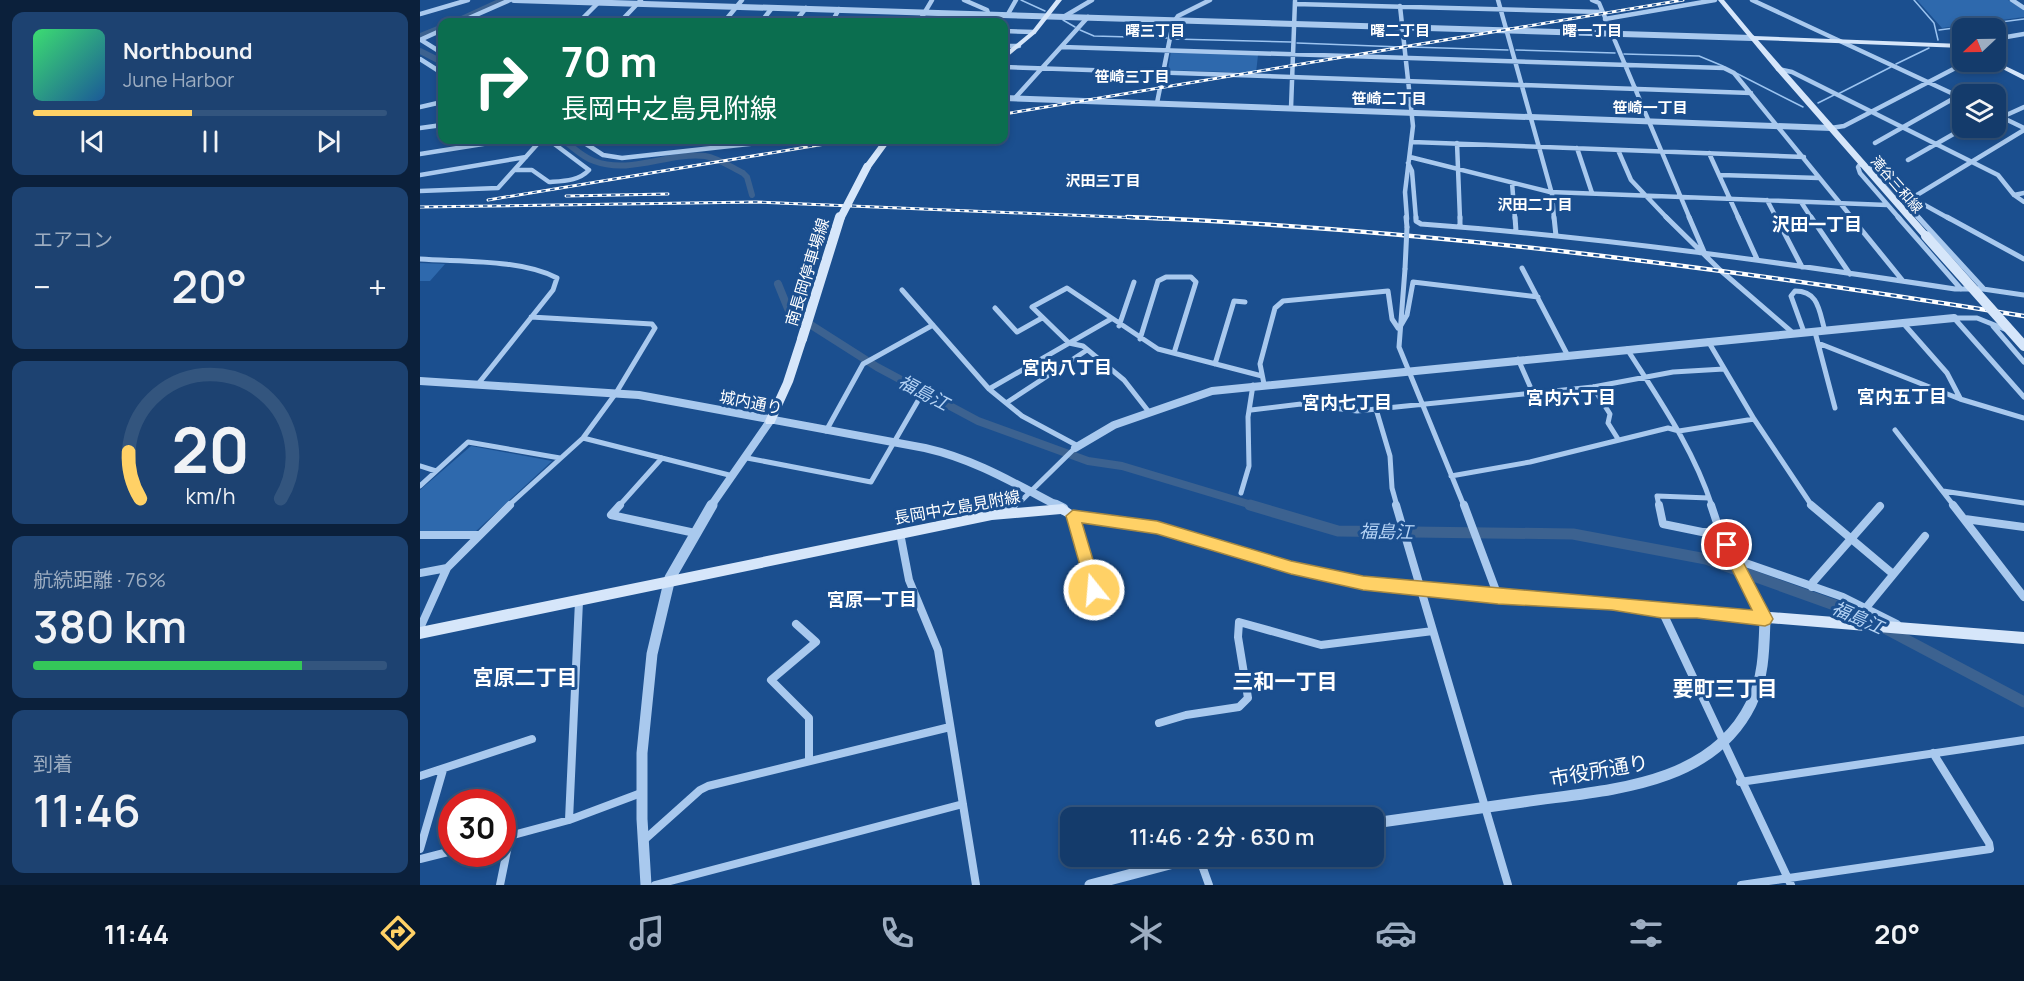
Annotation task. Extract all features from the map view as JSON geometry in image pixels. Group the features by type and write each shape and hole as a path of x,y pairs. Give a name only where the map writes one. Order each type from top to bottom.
{"main road":[{"path":"1008,54 1034,32 1059,0"},
{"name":"滝谷三和線","path":"1721,0 1778,69 2024,346"},
{"path":"1752,38 1952,44"},
{"path":"2006,69 2024,78"},
{"name":"南長岡停車場線","path":"770,421 788,382 840,217 867,167 884,144"},
{"name":"長岡中之島見附線","path":"420,633 992,514 1068,513 1157,527 1318,574 1420,590 1612,603 1662,611 1697,611 1765,619 1899,628"},
{"path":"1899,628 2024,638"}],"street":[{"path":"420,14 468,0"},
{"path":"469,18 512,0 691,2 772,8 1752,38"},
{"path":"727,18 742,0"},
{"path":"921,18 932,0"},
{"path":"964,0 987,10 988,13"},
{"path":"1008,14 1016,0"},
{"path":"1065,16 1092,0"},
{"path":"1157,103 1175,19 1210,0"},
{"path":"1498,0 1550,192 1556,236"},
{"path":"1592,0 1599,3 1705,254"},
{"path":"1605,19 1715,0"},
{"path":"1752,0 1952,93"},
{"path":"2012,0 2024,8"},
{"path":"583,18 600,1"},
{"path":"624,18 640,2"},
{"path":"1291,108 1295,2 1602,12"},
{"path":"1423,7 1424,2"},
{"path":"1400,6 1412,113 1412,142 1405,192 1407,227 1398,328 1399,347 1420,404 1473,527 1498,597"},
{"path":"764,18 772,8"},
{"path":"798,18 806,8"},
{"path":"834,18 839,9"},
{"path":"1015,98 1088,17"},
{"path":"1008,31 1034,32"},
{"path":"421,40 438,32"},
{"path":"2006,37 2024,34"},
{"path":"421,40 438,51"},
{"path":"1008,46 1019,46"},
{"path":"1062,46 1724,68 1734,73 1751,93 1903,281"},
{"path":"420,58 438,69"},
{"path":"1008,68 1751,93"},
{"path":"1778,69 1792,72 1998,175 2014,195 2024,202"},
{"path":"1008,98 1831,128 1844,126 1952,70"},
{"path":"1875,142 1952,101"},
{"path":"420,108 438,103"},
{"path":"2006,115 2024,107"},
{"path":"1912,198 2024,129 2006,119"},
{"path":"420,128 438,126"},
{"path":"1908,160 1952,135"},
{"path":"1412,142 1804,157"},
{"path":"1457,143 1460,171 1460,226"},
{"path":"420,154 483,144"},
{"path":"420,191 493,189 503,185 538,144"},
{"path":"515,170 532,170 549,182 571,180 587,173 588,170 554,144"},
{"path":"586,144 603,155 622,158 749,144"},
{"path":"1577,148 1592,193"},
{"path":"1618,150 1631,180 1645,196 1705,254 1793,333"},
{"path":"1709,153 1757,259"},
{"path":"420,175 527,157"},
{"path":"1409,160 1550,192 1887,205"},
{"path":"1409,160 1416,221 1757,259 1961,289 1983,289 2024,295"},
{"path":"1961,289 1860,173 1857,167 1861,163 1881,176 1983,289"},
{"path":"1720,175 1819,178"},
{"path":"1512,183 1516,231"},
{"path":"2014,195 2024,193"},
{"path":"1899,196 1912,198 2024,259"},
{"path":"1767,200 1802,267"},
{"path":"1801,202 1850,274"},
{"path":"420,259 480,263 555,276 556,286 478,384"},
{"path":"1522,268 1567,354"},
{"path":"1140,339 1158,281 1166,277 1194,278 1196,282 1174,353"},
{"path":"1119,326 1134,282"},
{"path":"1398,328 1407,315 1413,282 1538,297"},
{"path":"1149,412 1133,389 1087,350 1069,343 1032,307 1067,288 1119,326 1158,349 1263,380 1407,370 1954,318 1977,318 2024,338"},
{"path":"902,290 989,390 1022,416 1077,447"},
{"path":"1263,380 1260,364 1275,308 1283,301 1388,291 1392,319 1398,328"},
{"path":"1804,332 1791,296 1795,291 1806,291 1815,297 1825,331"},
{"path":"1215,364 1234,301 1245,302"},
{"path":"994,308 1017,332 1042,318"},
{"path":"420,628 447,568 478,535 583,438 616,393 655,328 652,324 531,317"},
{"path":"1954,318 2024,397"},
{"path":"989,390 1111,319"},
{"path":"1903,322 1947,372 1960,399"},
{"path":"1991,324 2024,362"},
{"path":"826,431 863,364 933,325"},
{"path":"1815,332 1835,408"},
{"path":"1708,341 1754,419 1795,477 1814,510 1893,574"},
{"path":"1818,343 1960,399 2024,418"},
{"path":"1627,349 1679,431 1700,470 1720,532 1765,619"},
{"path":"1006,403 1087,350"},
{"path":"1517,359 1533,393"},
{"path":"1251,410 1301,404 1357,411 1593,387 1673,372 1724,369"},
{"path":"992,514 1016,506 1063,459 1104,430 1212,391 1253,386 1263,380"},
{"name":"城内通り","path":"422,384 478,384 658,398 770,421 893,442 956,455 1009,478 1068,513"},
{"path":"1241,493 1249,466 1248,417 1251,410 1253,386"},
{"path":"1593,387 1610,414 1608,423 1618,439"},
{"path":"747,458 871,482 919,399"},
{"path":"1376,409 1390,456 1392,488 1402,527 1508,885"},
{"path":"1451,476 1530,462 1668,428 1679,431 1754,419"},
{"path":"646,885 641,793 648,674 669,580 695,533 770,421"},
{"path":"1894,430 2024,597"},
{"path":"583,438 734,477"},
{"path":"420,486 468,442 560,458"},
{"path":"662,458 611,515 695,533"},
{"path":"420,466 436,471"},
{"path":"1943,491 2024,502"},
{"path":"1709,498 1657,496 1663,524 1702,532 1720,532"},
{"path":"1812,587 1880,506"},
{"path":"1068,513 1101,611"},
{"path":"1965,519 2024,527"},
{"path":"900,533 909,580 938,650 976,885"},
{"path":"420,535 478,535"},
{"path":"1864,609 1925,536"},
{"path":"1735,562 1843,597 1899,628"},
{"path":"420,573 447,568"},
{"path":"569,820 579,601"},
{"path":"1662,611 1740,782 1789,882"},
{"name":"市役所通り","path":"1384,822 1485,809 1657,780 1688,767 1723,742 1746,712 1759,685 1765,619"},
{"path":"1159,723 1186,715 1239,707 1248,698 1238,637 1239,621 1307,643 1321,645 1433,631"},
{"path":"796,624 816,642 771,681 809,718 809,760"},
{"path":"642,842 700,790 809,760 950,727"},
{"path":"420,776 531,739"},
{"path":"1740,782 2024,740"},
{"path":"1741,885 1789,882 1990,849 1989,843 1933,753"},
{"path":"420,849 443,770"},
{"path":"516,834 569,820 641,793"},
{"path":"655,885 918,818 963,804"},
{"path":"420,860 438,855"},
{"path":"500,885 502,867"},
{"path":"1090,885 1160,867"},
{"path":"1203,867 1209,885"}],"shaded area":[{"path":"1917,0 2008,0 2024,10 2024,17 2006,19 1952,18 1952,27 1942,28"},
{"path":"1171,51 1258,55 1256,73 1168,70"},
{"path":"420,263 445,264 430,281 420,281"},
{"path":"471,446 552,461 475,532 420,532 420,490"}],"waterway":[{"path":"462,18 504,0"},
{"path":"1021,0 1045,11"},
{"path":"1914,0 1934,23 1938,40"},
{"path":"1939,30 2024,19"},
{"path":"1063,20 1075,27"},
{"path":"420,37 438,29"},
{"path":"1080,30 1094,36 1167,38"},
{"path":"1174,39 1291,42"},
{"path":"1297,43 1401,47"},
{"path":"1410,47 1508,50"},
{"path":"1896,64 1929,48"},
{"path":"1516,50 1615,53"},
{"name":"福島江","path":"420,51 438,60"},
{"path":"1624,54 1699,56 1723,66"},
{"path":"1838,94 1891,67"},
{"path":"1736,73 1803,107"},
{"path":"1818,103 1834,95"},
{"name":"福島江","path":"568,144 586,157 608,165 635,165 677,157 710,157 743,173 747,177 752,195"},
{"name":"福島江","path":"778,284 789,311 877,367 978,421 1088,461 1122,466 1255,506"},
{"name":"福島江","path":"1250,505 1338,531 1573,534 1706,559 1854,612 2024,702"}],"railway":[{"path":"1008,113 1683,0"},
{"path":"488,200 825,144"},
{"path":"566,196 668,194"},
{"path":"420,207 756,202 1164,219"},
{"path":"1127,217 1352,231 1577,253 1801,282 2024,316"}],"district":[{"name":"曙三丁目","path":"1155,30"},
{"name":"曙二丁目","path":"1400,30"},
{"name":"曙一丁目","path":"1592,30"},
{"name":"笹崎三丁目","path":"1132,76"},
{"name":"笹崎二丁目","path":"1389,98"},
{"name":"笹崎一丁目","path":"1650,107"},
{"name":"沢田三丁目","path":"1103,180"},
{"name":"沢田二丁目","path":"1535,204"},
{"name":"沢田一丁目","path":"1817,224"},
{"name":"宮内八丁目","path":"1067,367"},
{"name":"宮内五丁目","path":"1902,396"},
{"name":"宮内六丁目","path":"1571,397"},
{"name":"宮内七丁目","path":"1347,402"},
{"name":"宮原一丁目","path":"872,599"},
{"name":"宮原二丁目","path":"525,677"},
{"name":"三和一丁目","path":"1285,681"},
{"name":"要町三丁目","path":"1725,688"}],"route":[{"path":"1094,590 1073,516 1157,527 1291,567 1363,583 1498,597 1612,603 1662,611 1697,611 1765,619 1727,545"}]}
